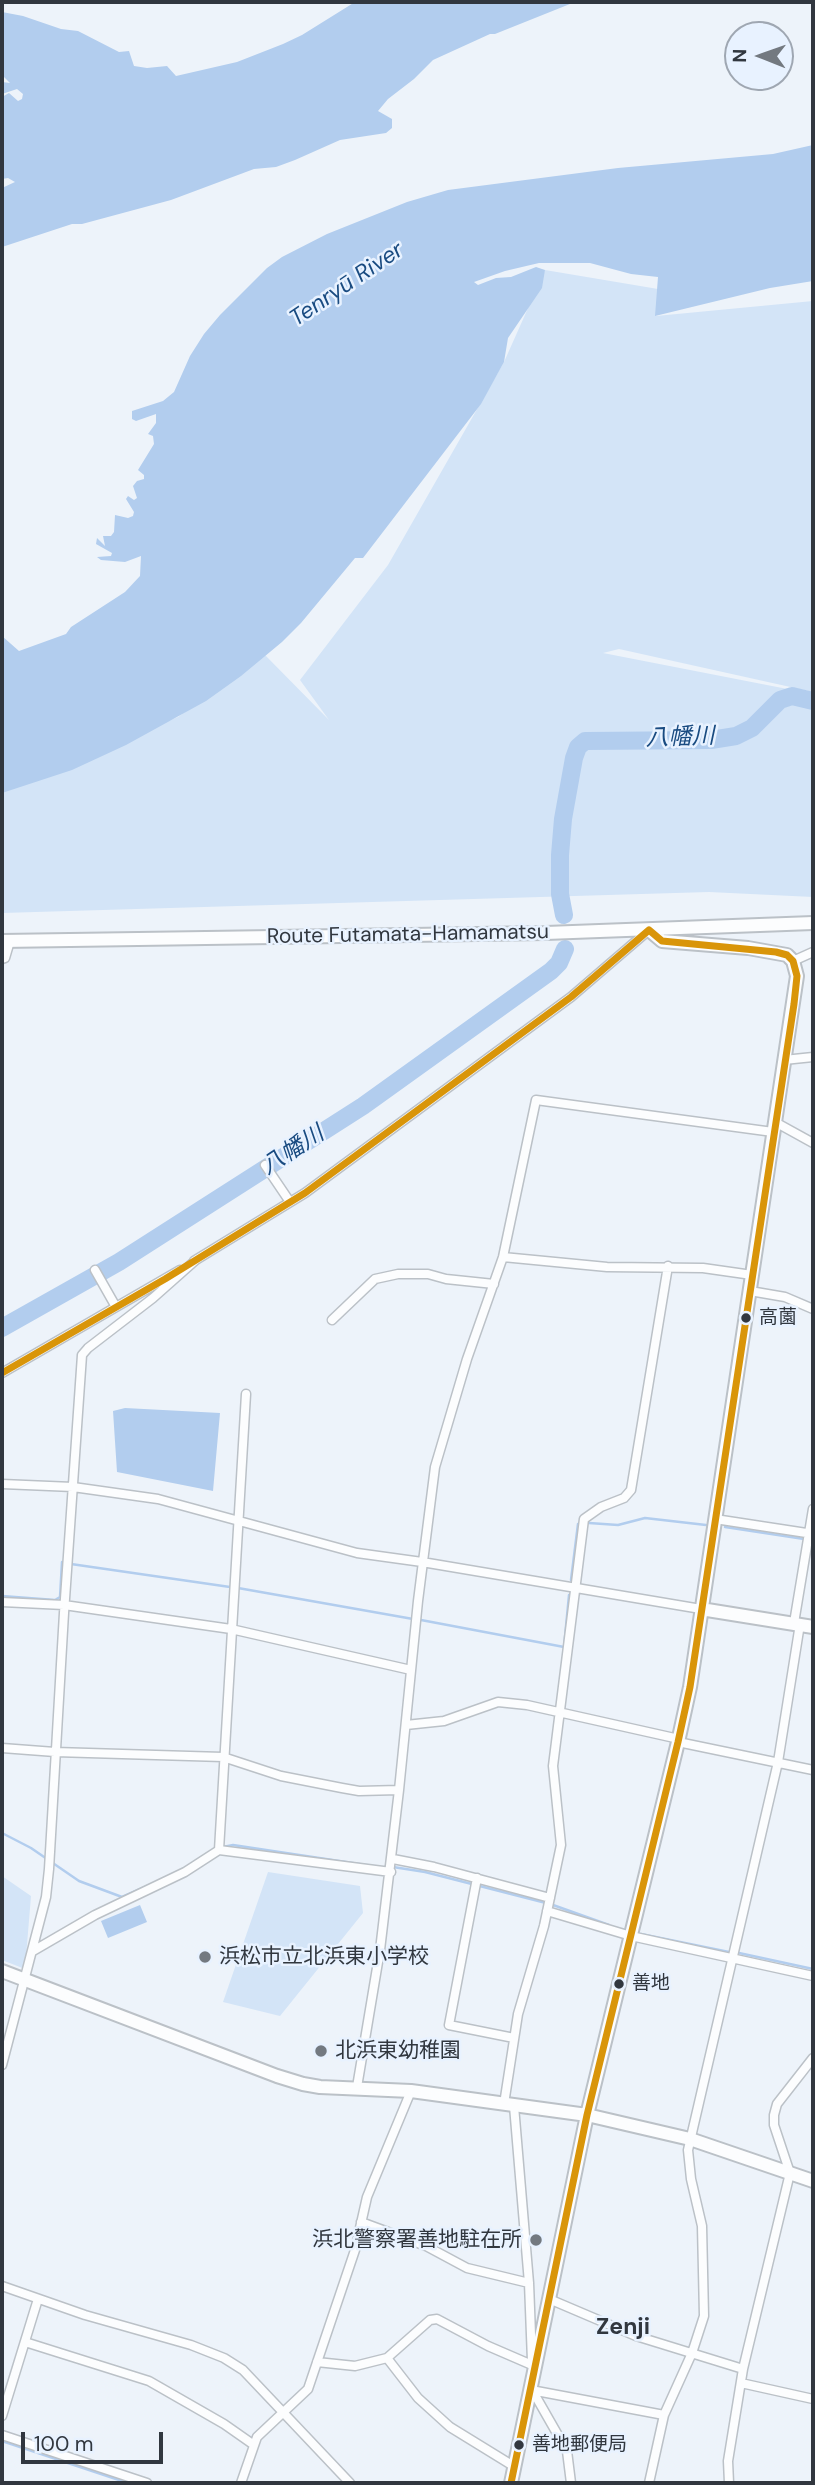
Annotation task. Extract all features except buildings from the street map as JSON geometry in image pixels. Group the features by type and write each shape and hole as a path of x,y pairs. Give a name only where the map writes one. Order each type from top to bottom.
{"main road":[{"name":"Route Futamata-Hamamatsu","path":"6,941 649,930 813,923"},
{"path":"511,2483 587,2115 679,1741 797,976 793,961 787,955 776,951 662,941 649,930"},
{"path":"701,1609 813,1626"},
{"path":"2,1971 277,2076 320,2087 411,2091 587,2115 690,2139 813,2181"}],"street":[{"path":"2,1373 290,1202 571,997 649,930"},
{"path":"2,959 5,958 6,941"},
{"path":"793,961 813,952"},
{"path":"784,1060 813,1057"},
{"path":"357,2087 392,1866 422,1562 435,1467 467,1359 503,1257 536,1100 774,1127 813,1143"},
{"path":"265,1165 290,1202"},
{"path":"503,1257 607,1268 668,1266 752,1275"},
{"path":"2,2062 46,1897 82,1355 197,1259"},
{"path":"570,2483 567,2451 531,2390 529,2283 509,2105 514,2038 561,1845 553,1766 584,1519 601,1507 624,1498 634,1482 668,1266"},
{"path":"95,1270 116,1307"},
{"path":"332,1320 375,1279 398,1274 428,1274 446,1279 494,1284"},
{"path":"750,1291 785,1297 813,1309"},
{"path":"219,1850 246,1394"},
{"path":"2,1484 73,1487 158,1499 357,1553 701,1609"},
{"path":"649,2483 664,2415 692,2353 704,2316 702,2227 689,2168 690,2139 778,1762 813,1509"},
{"path":"715,1519 810,1536"},
{"path":"2,1602 64,1605 231,1629 411,1670"},
{"path":"406,1725 444,1721 498,1702 527,1705 813,1770"},
{"path":"2,1748 223,1758 281,1776 342,1788 359,1791 399,1790"},
{"path":"33,1951 95,1915 185,1872 219,1850 392,1866 435,1867 476,1883 550,1898"},
{"path":"476,1883 449,2025 514,2038"},
{"path":"547,1911 631,1936 813,1976"},
{"path":"729,2483 729,2461 743,2368 790,2173 774,2125 774,2115 778,2104 813,2059"},
{"path":"241,2483 257,2437 308,2389 355,2250 367,2197 411,2091"},
{"path":"361,2222 426,2246 467,2268 529,2283"},
{"path":"2,2286 191,2345 224,2358 243,2370 350,2483"},
{"path":"2,2416 38,2299"},
{"path":"549,2299 636,2336 743,2368"},
{"path":"317,2362 355,2366 387,2358 430,2320 437,2319 532,2365"},
{"path":"25,2342 149,2381 224,2424 254,2445"},
{"path":"387,2358 418,2398 450,2427 515,2467"},
{"path":"741,2382 813,2399"},
{"path":"531,2390 664,2415"},
{"path":"2,2435 143,2483"}],"shaded area":[{"path":"545,270 658,289 656,316 813,301 813,692 619,649 603,653 813,694 813,897 709,892 2,913 2,790 178,717 265,655 329,720 300,680 388,565 504,362"},
{"path":"268,1872 360,1886 363,1913 280,2016 223,2002"},
{"path":"2,1876 31,1896 25,1969 2,1960"}],"water":[{"path":"355,2 575,2 490,34 433,60 378,111 392,119 392,128 386,133 340,140 276,167 254,169 171,200 82,224 72,224 2,247 2,188 15,182 8,178 2,179 2,97 9,93 18,101 23,94 17,89 2,94 2,82 10,83 2,75 2,12 61,29 78,31 119,52 129,51 134,66 167,66 176,76 237,62 283,44"},
{"name":"Tenryū River","path":"813,145 813,281 770,288 655,316 658,277 631,274 590,263 539,263 474,282 478,285 496,278 511,277 536,267 545,270 542,288 508,338 504,362 481,404 363,558 355,558 282,642 206,701 126,745 72,770 2,793 2,636 19,651 66,634 71,627 125,592 140,576 141,556 125,562 101,560 97,557 111,556 112,553 96,544 97,538 105,546 103,536 111,536 114,532 115,515 128,518 133,516 134,512 126,499 128,496 134,500 137,498 133,486 144,479 144,475 138,470 154,444 153,436 148,434 156,423 156,414 136,421 132,419 132,411 163,401 174,392 190,356 204,334 267,268 282,257 327,234 407,202 448,190 618,168 773,154"},
{"path":"125,1408 220,1413 213,1491 117,1472 113,1411"},
{"path":"140,1905 147,1922 108,1938 101,1921"}],"waterway":[{"name":"八幡川","path":"564,915 560,894 560,855 563,819 578,747 585,741 711,740 736,736 752,728 780,700 792,696 813,701"},
{"name":"八幡川","path":"2,1328 119,1262 363,1106 551,971 559,963 565,949"},
{"path":"589,1523 618,1525 645,1518 706,1525"},
{"path":"571,1580 578,1524"},
{"path":"725,1527 804,1539"},
{"path":"2,1596 55,1600 60,1597 62,1562"},
{"path":"71,1564 230,1587"},
{"path":"238,1588 413,1619"},
{"path":"421,1620 564,1647 569,1595"},
{"path":"2,1833 31,1848 79,1881 122,1897 154,1883"},
{"path":"223,1847 233,1845 379,1867"},
{"path":"393,1867 425,1872 546,1903"},
{"path":"553,1905 609,1925"},
{"path":"641,1934 729,1952"},
{"path":"739,1953 813,1969"},
{"path":"2,2441 128,2483"}],"transit line":[{"path":"2,1373 165,1279 305,1193 571,997 649,930 662,941 776,952 787,955 793,961 797,976 794,1004 690,1687 587,2115 511,2483"}],"place":[{"name":"高薗","path":"746,1318"},
{"name":"浜松市立北浜東小学校","path":"205,1957"},
{"name":"善地","path":"619,1984"},
{"name":"北浜東幼稚園","path":"321,2051"},
{"name":"浜北警察署善地駐在所","path":"536,2240"},
{"name":"善地郵便局","path":"519,2445"}],"district":[{"name":"Zenji","path":"623,2328"}]}
